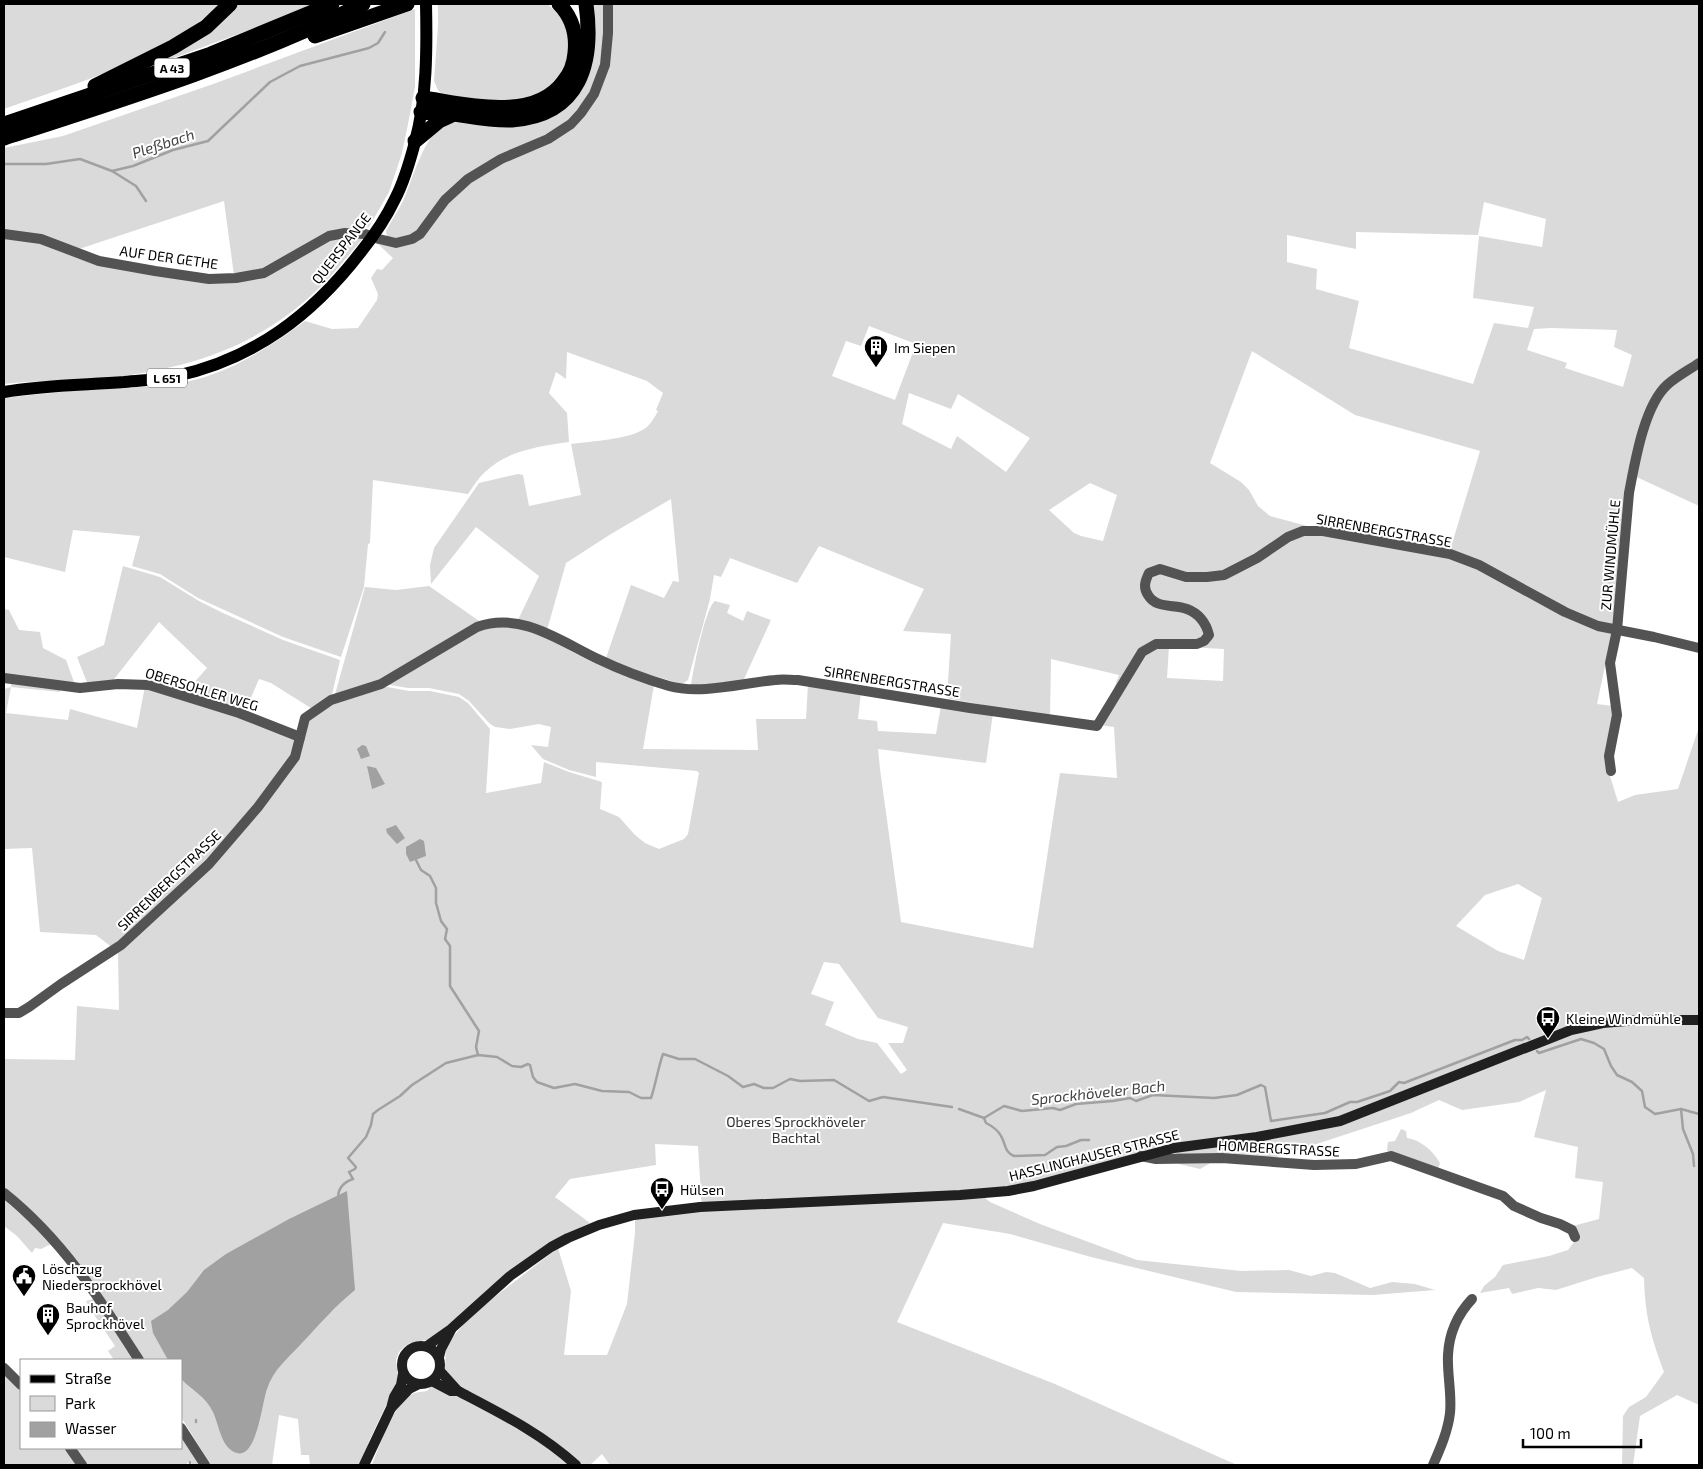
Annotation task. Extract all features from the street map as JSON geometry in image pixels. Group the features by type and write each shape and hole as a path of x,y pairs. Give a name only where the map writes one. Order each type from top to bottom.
{"highway":[{"path":"22,118 109,79 173,47 206,27 230,4"},
{"name":"A 43","path":"4,124 211,54 332,4"},
{"name":"A 43","path":"4,138 158,87 244,56 333,19 363,4"},
{"path":"244,56 292,45 408,4"},
{"path":"422,105 508,108 532,104 552,94 560,87 570,73 576,51 572,24 565,10 559,4"},
{"path":"422,105 454,114 492,119 522,119 543,113 564,101 574,89 585,65 589,38 586,4"},
{"path":"415,141 439,120 454,114"}],"main road":[{"name":"QUERSPANGE","path":"4,392 162,379 204,369 234,358 262,343 317,303 340,278 372,237 395,200 415,141 422,105 427,36 426,4"},
{"name":"HASSLINGHAUSER STRASSE","path":"427,1346 451,1329 510,1276 551,1247 599,1225 634,1214 691,1207 960,1195 1034,1186 1174,1148 1257,1137 1340,1121 1497,1061 1548,1038 1571,1030 1603,1023 1638,1020 1699,1020"},
{"name":"HASSLINGHAUSER STRASSE","path":"439,1357 451,1329"},
{"path":"391,1408 409,1389 432,1381 440,1371 439,1357 436,1352 427,1346 418,1346 406,1352 402,1365 404,1374 409,1380 419,1384"},
{"path":"440,1371 458,1391 525,1426 558,1449 576,1465"},
{"path":"364,1465 391,1408 404,1374"},
{"path":"432,1381 451,1391 458,1391"}],"street":[{"name":"AUF DER GETHE","path":"4,234 41,240 99,261 209,279 236,278 264,273 329,236 345,233 365,234 396,243 414,238 420,234 445,200 468,179 489,165 534,146 571,124 585,108 594,94 605,65 608,4"},
{"name":"ZUR WINDMÜHLE","path":"1611,771 1609,756 1617,715 1610,663 1617,630 1629,493 1638,453 1652,407 1667,385 1699,363"},
{"name":"SIRRENBERGSTRASSE","path":"4,1013 19,1012 29,1007 121,945 209,864 258,807 295,757 305,718 331,700 381,684 477,627 495,622 527,626 544,632 600,660 671,686 689,689 777,680 798,680 970,708 1097,726 1142,652 1156,644 1197,644 1204,641 1210,635 1201,617 1187,608 1162,605 1151,601 1145,591 1149,573 1160,569 1186,577 1224,575 1257,558 1288,537 1303,531 1323,530 1450,554 1479,565 1580,619 1598,626 1699,648"},
{"name":"OBERSOHLER WEG","path":"4,678 80,688 118,684 149,685 244,715 300,737"},
{"name":"HOMBERGSTRASSE","path":"1140,1156 1156,1159 1222,1158 1314,1165 1356,1164 1391,1156 1503,1196 1520,1209 1572,1230 1575,1237"},
{"path":"4,1193 43,1228 72,1261 138,1359"},
{"path":"1433,1465 1444,1438 1450,1416 1448,1355 1452,1334 1458,1317 1472,1298"},
{"path":"4,1368 20,1384"},
{"path":"182,1430 205,1465"},
{"path":"71,1449 82,1465"}],"green space":[{"path":"4,4 221,4 197,24 145,55 91,79 4,109"},
{"path":"232,4 313,4 260,26 130,74"},
{"path":"438,4 548,4 563,20 569,34 569,60 552,89 509,103 443,95 438,90 434,81"},
{"name":"Oberes Sprockhöveler Bachtal","path":"591,4 1699,4 1699,506 1630,474 1615,619 1597,704 1613,706 1615,714 1605,760 1618,802 1635,795 1678,789 1699,727 1699,1405 1677,1395 1640,1416 1633,1465 1622,1465 1623,1416 1629,1407 1646,1397 1664,1372 1650,1326 1644,1278 1632,1268 1556,1290 1538,1288 1512,1294 1509,1288 1480,1293 1503,1265 1549,1256 1568,1250 1574,1242 1568,1231 1573,1226 1599,1219 1603,1182 1575,1178 1578,1147 1534,1137 1546,1090 1519,1102 1462,1110 1439,1100 1411,1113 1268,1160 1221,1157 1200,1169 1179,1164 1175,1145 1036,1181 998,1188 960,1193 758,1200 732,1208 849,1205 983,1196 990,1202 1040,1224 1137,1260 1241,1271 1289,1270 1311,1276 1326,1272 1335,1273 1370,1288 1392,1282 1415,1284 1435,1290 1373,1295 1236,1292 1091,1257 1010,1234 943,1223 897,1322 1055,1384 1237,1465 610,1465 602,1454 590,1465 372,1465 386,1430 401,1403 410,1395 427,1391 445,1369 446,1345 463,1325 483,1306 558,1248 571,1291 564,1355 607,1355 627,1304 635,1218 669,1212 702,1210 698,1146 655,1144 656,1165 570,1179 555,1197 590,1223 549,1242 509,1271 432,1339 410,1343 399,1352 396,1360 397,1382 360,1465 310,1465 309,1455 301,1455 298,1419 279,1415 272,1465 211,1465 182,1419 182,1359 144,1359 99,1290 64,1246 46,1225 4,1188 4,1059 75,1060 77,1006 119,1010 118,952 96,935 40,932 32,848 4,849 4,689 11,687 6,713 68,720 70,709 137,728 145,686 189,702 195,700 239,714 299,738 294,755 264,796 266,798 297,758 307,718 331,703 382,686 409,691 430,691 459,697 468,703 490,729 486,793 541,783 544,762 602,782 600,809 619,817 645,843 659,849 684,839 688,834 699,773 697,771 596,762 596,777 569,770 543,759 531,745 548,747 551,727 539,724 510,729 495,727 469,701 459,694 429,688 408,688 384,684 481,628 512,627 539,635 592,662 654,685 643,749 758,750 756,719 806,719 808,684 861,692 858,719 877,721 878,731 936,734 941,706 993,713 986,763 878,749 901,922 1033,948 1060,773 1117,778 1114,727 1099,725 1109,708 1108,705 1119,675 1051,659 1050,718 947,698 951,634 903,631 924,589 819,546 797,583 730,558 721,577 714,575 710,599 688,680 682,684 640,672 606,658 631,585 664,598 673,581 679,582 671,499 566,563 547,630 518,620 539,576 476,527 431,584 430,565 434,548 479,483 518,474 523,475 529,506 581,495 571,444 631,435 647,427 658,411 656,410 663,393 647,381 567,352 566,379 556,372 549,393 567,413 569,442 535,448 503,459 482,474 468,494 373,480 370,543 368,544 364,587 341,657 283,637 198,598 160,574 132,566 140,536 73,530 65,572 4,557 4,398 84,390 160,386 185,382 227,369 241,362 305,321 332,329 358,328 377,300 378,294 371,278 377,269 382,270 393,258 378,244 397,247 418,239 451,198 470,181 489,167 539,147 571,130 591,105 605,75 609,48 604,50 600,71 592,92 573,119 565,126 540,141 475,170 449,192 413,235 397,239 387,237 386,231 403,201 424,149 436,131 443,125 460,122 491,127 519,126 543,120 561,110 576,95 585,76 591,55 593,30","holes":["1484,202 1546,219 1542,247 1479,236 1473,298 1534,307 1528,328 1494,323 1473,384 1349,348 1359,301 1316,289 1317,269 1287,262 1287,235 1356,249 1356,232 1478,235","869,326 916,344 895,400 832,376 846,341 861,346","1534,329 1617,330 1614,347 1632,355 1623,387 1565,368 1567,363 1527,350","1252,351 1355,415 1480,451 1448,557 1352,540 1324,533 1308,533 1289,539 1255,562 1253,558 1286,534 1307,526 1270,516 1258,506 1249,490 1241,482 1210,463","909,393 951,409 958,394 1030,438 1006,472 957,436 951,449 902,424","1090,483 1117,495 1103,541 1074,533 1049,510","1169,646 1224,649 1223,681 1167,678","1518,884 1542,898 1524,960 1498,951 1456,926 1485,895","824,962 839,964 878,1018 908,1027 903,1043 888,1043 907,1070 901,1074 877,1043 858,1039 825,1025 834,1002 811,994","198,1350 205,1353 218,1364 219,1377 213,1389 188,1370"]},
{"path":"415,9 415,87 402,153 389,192 369,227 344,231 262,269 234,275 224,201 76,250 4,232 4,148 63,136 216,83"},
{"path":"4,236 40,241 99,262 208,280 264,275 329,239 345,236 363,238 321,286 291,312 241,343 214,354 187,363 129,375 86,380 4,384"},
{"path":"123,566 160,577 223,613 283,640 340,660 331,699 314,710 271,683 259,679 244,714 184,694 207,668 159,622 111,683 88,685 77,657 104,645"},
{"path":"429,586 482,623 380,682 334,698 365,587 396,590"},
{"path":"715,601 730,605 727,613 743,621 747,611 771,620 744,679 691,686 707,615"},
{"path":"4,609 9,610 19,630 40,632 43,648 66,660 74,682 59,684 60,692 11,687 12,677 4,673"},
{"path":"1401,1129 1406,1131 1407,1138 1422,1144 1434,1154 1440,1163 1438,1169 1390,1154 1387,1150 1388,1142 1395,1141"},
{"path":"4,1200 28,1220 51,1244 41,1249 35,1248 32,1253 17,1236 4,1226"},
{"path":"93,1299 98,1303 134,1359 113,1359 108,1351 115,1346 86,1301"},
{"path":"4,1371 20,1386 20,1449 69,1449 80,1465 4,1465"},
{"path":"182,1436 201,1465 192,1465 191,1460 187,1465 84,1465 73,1449 182,1449"}],"water":[{"path":"362,745 366,746 370,756 361,759 357,749"},
{"path":"367,766 376,768 385,784 372,789"},
{"path":"396,825 405,838 397,844 387,833 386,829"},
{"path":"420,839 424,841 426,856 410,862 406,854 406,847"},
{"path":"347,1191 355,1290 327,1316 277,1370 267,1389 254,1439 244,1453 237,1453 227,1447 207,1402 182,1380 182,1359 167,1359 153,1333 151,1321 168,1310 187,1292 204,1270 226,1254 289,1219"}],"waterway":[{"name":"Pleßbach","path":"4,164 46,164 80,159 112,171 133,166 173,150 208,141 270,82 300,66 369,48 378,43 385,32"},
{"path":"112,171 136,186 146,201"},
{"path":"416,860 421,870 430,876 436,888 436,903 441,921 447,929 445,939 450,946 450,986 479,1031 476,1047 478,1055"},
{"name":"Sprockhöveler Bach","path":"959,1109 984,1118 1004,1106 1022,1111 1053,1108 1060,1110 1076,1104 1130,1098 1136,1101 1153,1095 1214,1098 1237,1095 1261,1085 1265,1087 1271,1121 1325,1113 1350,1102 1357,1102 1390,1091 1399,1082 1404,1083 1515,1040 1522,1040 1527,1037 1529,1039"},
{"name":"Sprockhöveler Bach","path":"1537,1051 1539,1053 1581,1039 1594,1043 1604,1049 1617,1075 1632,1082 1642,1091 1645,1107 1655,1114 1681,1109 1699,1114"},
{"name":"Sprockhöveler Bach","path":"338,1198 342,1186 353,1179 349,1172 356,1167 348,1158 366,1137 373,1114 446,1063 478,1055 497,1057 512,1066 521,1067 528,1064 537,1082 554,1088 575,1084 602,1091 629,1092 641,1098 651,1098 663,1054 679,1059 695,1059 728,1076 743,1087 754,1084 764,1088 773,1088 790,1079 800,1081 834,1080 869,1101 883,1097 952,1107"},
{"path":"1681,1109 1683,1129 1693,1154 1694,1166"},
{"path":"984,1118 986,1123 998,1132 1007,1150 1014,1156 1045,1155 1057,1147 1066,1146 1081,1140 1089,1140"}],"place":[{"name":"Im Siepen","path":"876,368"},
{"name":"Kleine Windmühle","path":"1548,1039"},
{"name":"Hülsen","path":"662,1210"},
{"name":"Löschzug Niedersprockhövel","path":"24,1297"},
{"name":"Bauhof Sprockhövel","path":"48,1336"}]}
